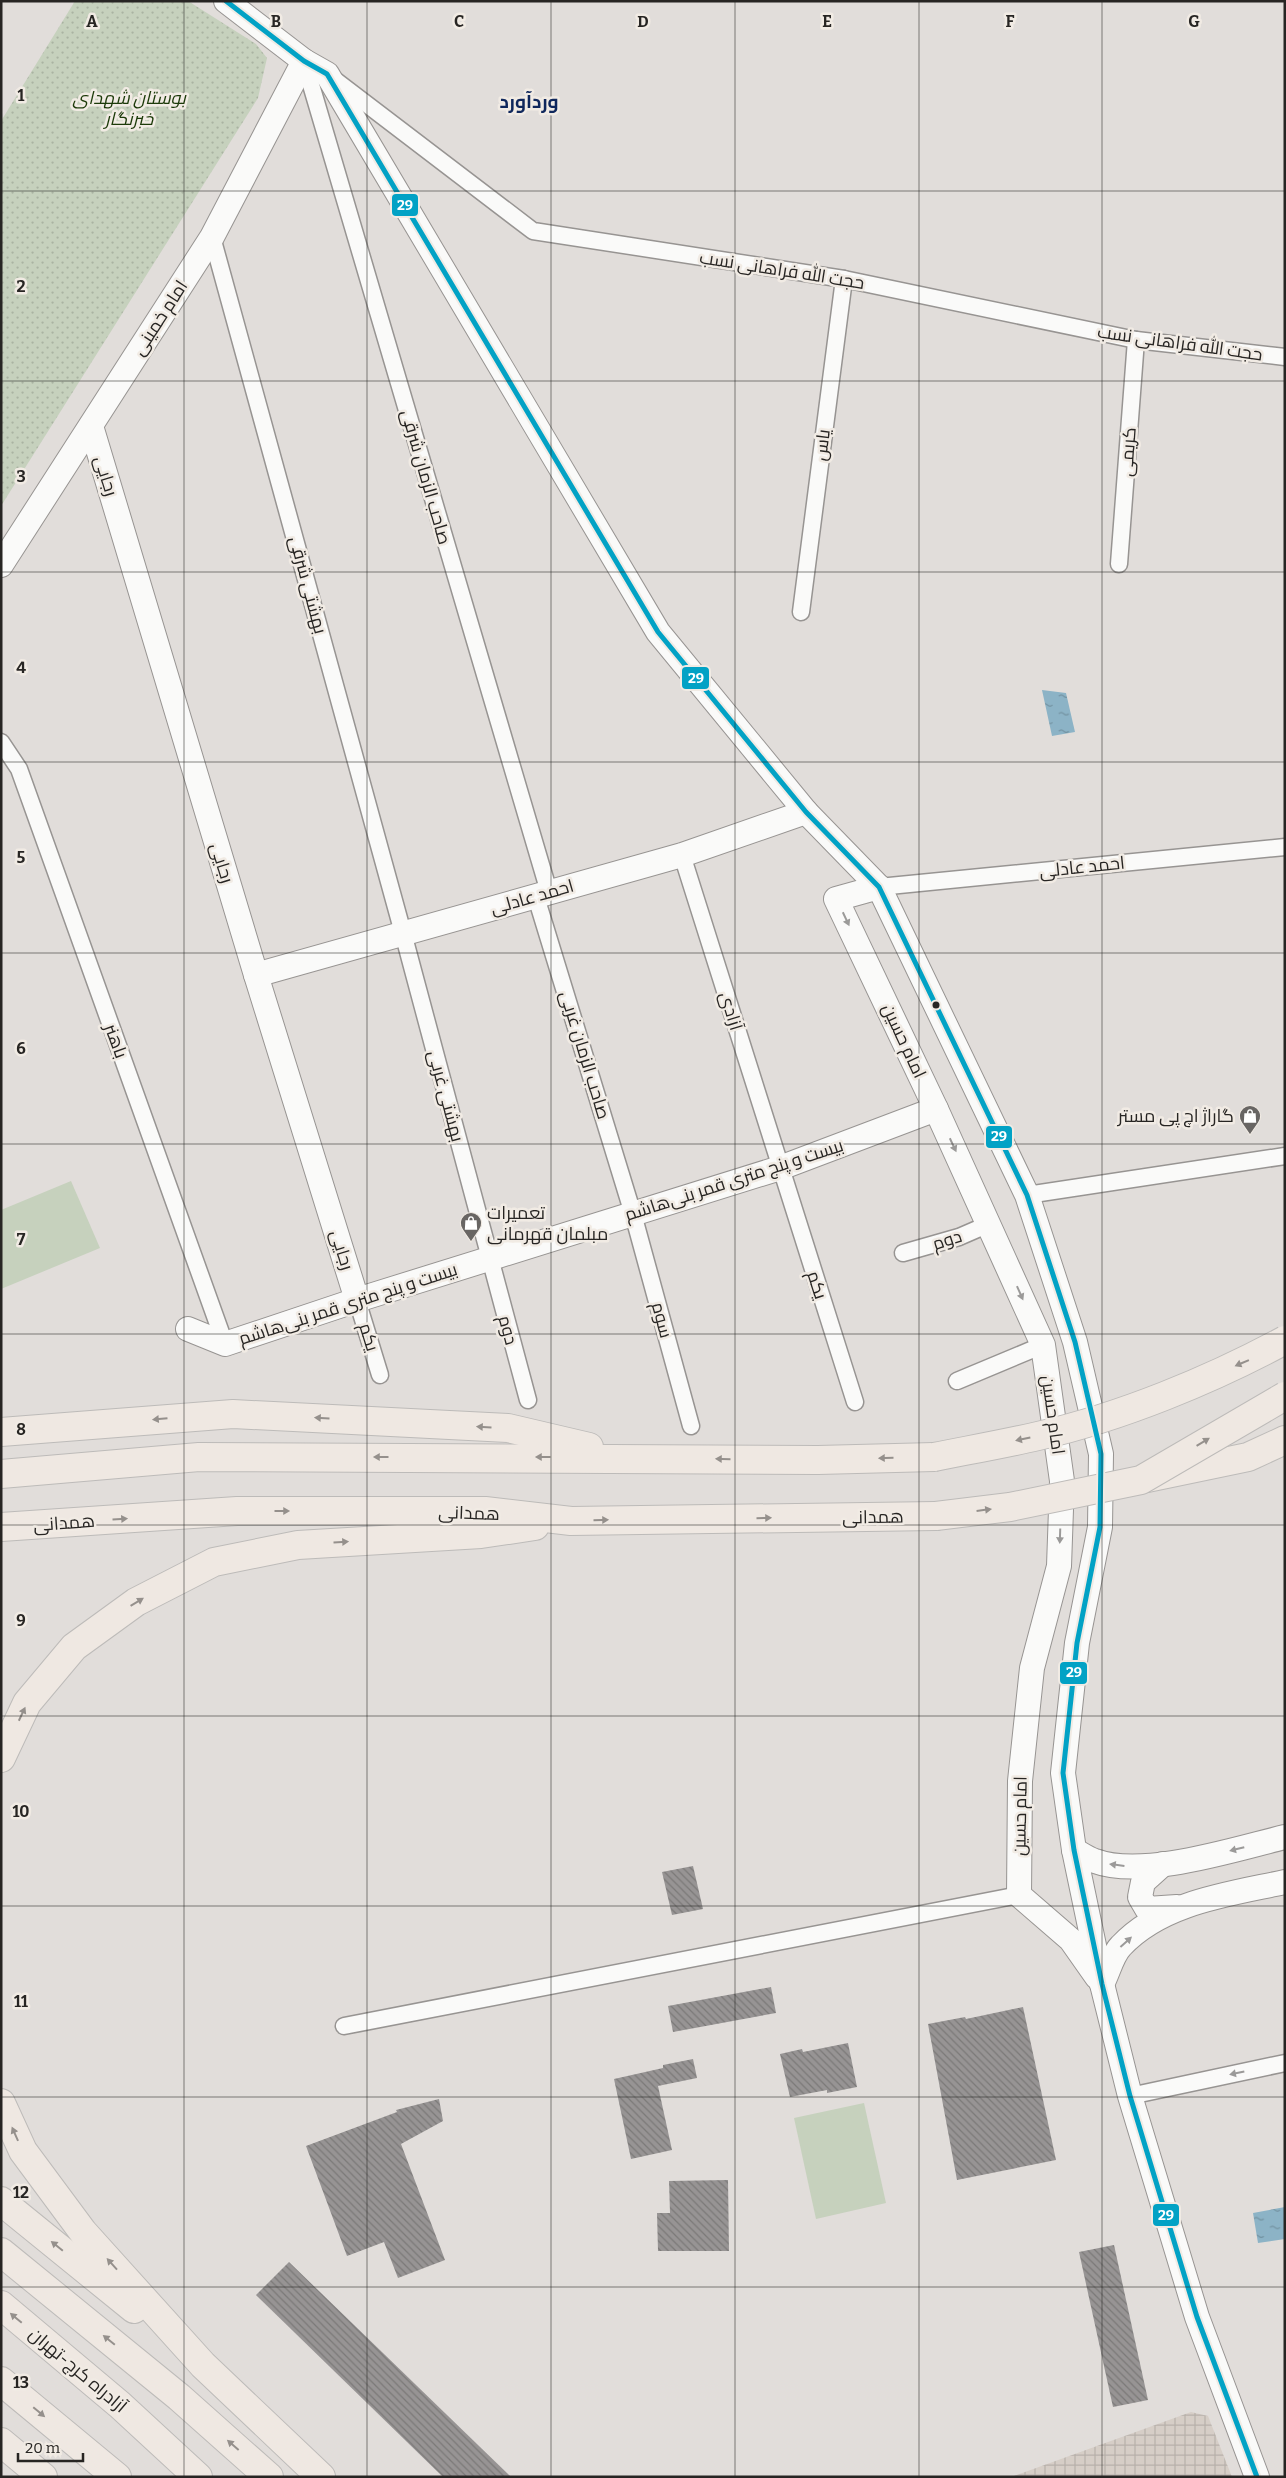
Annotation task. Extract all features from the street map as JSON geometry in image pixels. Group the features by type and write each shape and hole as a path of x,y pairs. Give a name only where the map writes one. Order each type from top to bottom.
{"highway":[{"path":"1,1474 198,1457 818,1460 934,1457 1040,1436 1140,1405 1248,1360 1285,1340"},
{"path":"1141,1480 1285,1396"},
{"path":"1,1432 233,1414 508,1428 634,1458"},
{"name":"همدانی","path":"1,1527 237,1511 484,1511 571,1521 936,1516 1010,1507 1248,1457 1285,1440"},
{"path":"1,1758 27,1703 74,1647 136,1602 214,1562 298,1545 481,1534 571,1521"},
{"path":"1,2103 23,2152 83,2232 204,2365 321,2477"},
{"path":"1,2201 204,2365"},
{"path":"1,2252 178,2397 269,2477"},
{"name":"آزادراه کرج-تهران","path":"1,2305 120,2404 198,2477"},
{"path":"1,2381 116,2477"},
{"path":"1,2442 43,2477"}],"main road":[{"path":"226,1 304,62 327,74"},
{"name":"امام خمینی","path":"1,565 212,237 304,62"},
{"name":"امام حسین","path":"327,74 658,632 806,812 879,887 1027,1195 1075,1342 1101,1454 1100,1527 1077,1643 1063,1772 1074,1850 1102,1984 1130,2096 1197,2318 1257,2477"},
{"name":"رجایی","path":"91,426 256,975 357,1300"},
{"name":"احمد عادلی","path":"256,975 682,855 806,812"},
{"name":"امام حسین","path":"879,887 836,899 936,1109 1043,1345 1062,1481 1059,1566 1032,1668 1020,1781 1019,1895 1071,1940 1102,1984"},
{"name":"بیست و پنج متری قمر بنی‌هاشم","path":"188,1329 225,1344 357,1300 780,1168 936,1109"},
{"path":"1074,1850 1095,1862 1120,1866 1162,1864 1194,1859 1285,1837"},
{"path":"1162,1864 1143,1882 1140,1897 1147,1909 1184,1907"},
{"path":"1102,1984 1120,1947 1137,1932 1184,1907 1214,1897 1285,1882"}],"street":[{"name":"صاحب الزمان شرقی","path":"304,62 542,894"},
{"name":"حجت الله فراهانی نسب","path":"327,74 533,231 844,279 1136,340 1285,357"},
{"name":"بهشتی شرقی","path":"212,237 403,933"},
{"name":"یاس","path":"801,612 844,279"},
{"name":"کریمی","path":"1119,564 1136,340"},
{"name":"باهنر","path":"1,742 19,769 225,1344"},
{"name":"احمد عادلی","path":"879,887 1285,846"},
{"name":"آزادی","path":"682,855 780,1168"},
{"name":"صاحب الزمان غربی","path":"542,894 634,1214"},
{"name":"بهشتی غربی","path":"403,933 489,1259"},
{"path":"1027,1195 1285,1156"},
{"name":"یکم","path":"780,1168 855,1402"},
{"name":"سوم","path":"634,1214 691,1426"},
{"name":"دوم","path":"903,1253 960,1237 989,1224"},
{"name":"دوم","path":"489,1259 528,1400"},
{"name":"یکم","path":"357,1300 380,1375"},
{"path":"957,1381 1043,1345"},
{"path":"344,2026 1019,1895"},
{"path":"1130,2096 1285,2063"}],"shaded area":[{"path":"1191,2412 1208,2416 1232,2477 1011,2477"}],"green space":[{"name":"بوستان شهدای خبرنگار","path":"75,1 188,1 256,44 267,58 258,98 1,506 1,121"},
{"path":"71,1181 100,1248 1,1289 1,1210"},
{"path":"864,2103 886,2203 816,2219 794,2118"}],"water":[{"path":"1042,690 1066,693 1075,732 1052,736"},
{"path":"1285,2207 1285,2239 1258,2243 1253,2213"}],"building":[{"path":"693,1866 703,1909 672,1915 662,1872"},
{"path":"771,1987 776,2013 673,2032 668,2006"},
{"path":"1023,2007 1056,2160 957,2180 928,2024 965,2017 966,2019"},
{"path":"848,2043 857,2087 827,2093 827,2090 790,2097 780,2054 802,2049 803,2052"},
{"path":"693,2059 697,2078 658,2086 672,2150 631,2159 614,2079 663,2068 663,2065"},
{"path":"439,2099 443,2121 401,2144 445,2260 398,2278 384,2242 347,2256 306,2146 397,2112 396,2110"},
{"path":"728,2180 729,2251 658,2251 657,2213 670,2213 669,2181"},
{"path":"1114,2245 1148,2400 1113,2407 1079,2252"},
{"path":"289,2262 511,2477 443,2477 256,2295"}],"transit line":[{"name":"29","path":"226,1 304,61 327,74 658,632 806,812 879,887 1027,1195 1075,1342 1101,1454 1100,1527 1077,1643 1063,1773 1074,1850 1102,1984 1130,2096 1197,2317 1257,2477"}],"place":[{"name":"گاراژ اچ پی مستر","path":"1250,1135"},
{"name":"تعمیرات مبلمان قهرمانی","path":"471,1242"}],"district":[{"name":"وردآورد","path":"529,101"}]}
